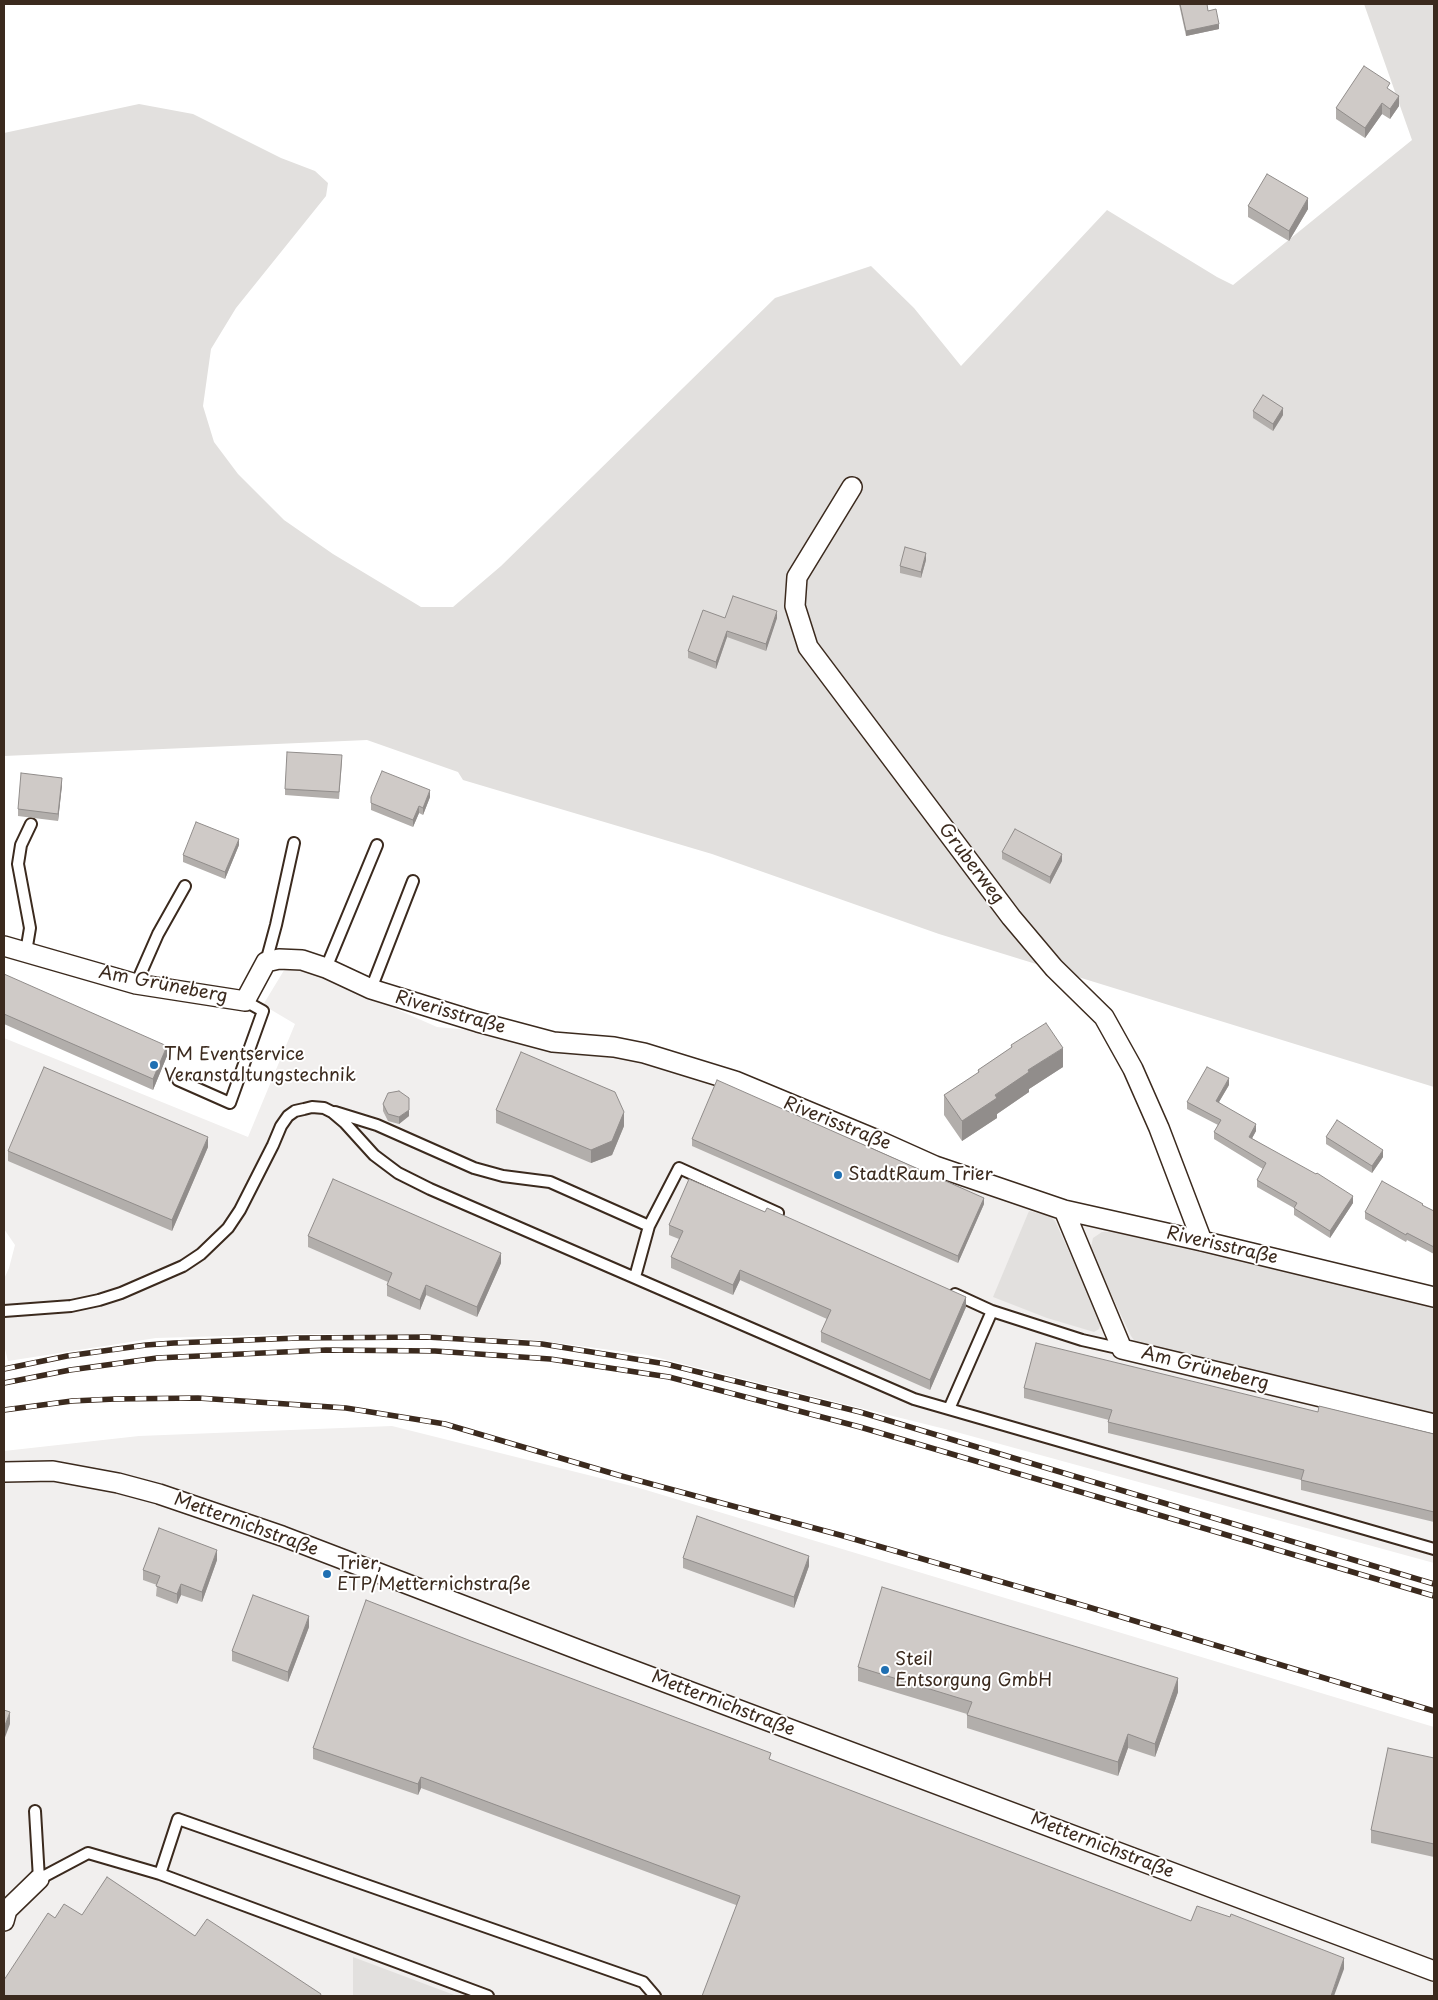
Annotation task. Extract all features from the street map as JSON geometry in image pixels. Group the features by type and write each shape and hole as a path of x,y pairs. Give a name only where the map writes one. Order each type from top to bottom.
{"street":[{"name":"Gruberweg","path":"852,487 797,577 795,606 808,646 1011,917 1054,968 1104,1017 1133,1069 1159,1128 1202,1241"},
{"name":"Am Grüneberg","path":"4,946 136,984 245,1001 266,962"},
{"path":"266,962 279,959 302,960 326,968 378,991"},
{"name":"Riverisstraße","path":"378,991 541,1039 614,1047 644,1053 735,1081 878,1140 935,1166 1064,1210 1434,1297"},
{"name":"Am Grüneberg","path":"1064,1210 1122,1349 1434,1424"},
{"name":"Metternichstraße","path":"4,1472 53,1471 118,1483 159,1494 282,1536 582,1652 1434,1971"},
{"path":"4,1921 7,1910 39,1879"}],"lane":[{"path":"26,952 30,928 18,864 21,846 31,824"},
{"path":"266,962 294,843"},
{"path":"326,968 377,845"},
{"path":"378,991 413,881"},
{"path":"136,984 158,934 185,886"},
{"path":"178,1080 230,1103 262,1011 245,1001"},
{"path":"4,1311 71,1306 99,1300 122,1293 183,1266 201,1254 221,1234 240,1210 281,1126 288,1116 312,1107 377,1125 474,1168 503,1176 550,1182 649,1226"},
{"path":"332,1112 374,1155 398,1173 430,1189 914,1399 1434,1548"},
{"path":"635,1277 649,1226 679,1168 786,1217"},
{"path":"948,1290 992,1311 1082,1340 1122,1349"},
{"path":"949,1409 992,1311"},
{"path":"35,1811 39,1879 88,1853 160,1874 488,1996"},
{"path":"160,1874 178,1819 643,1982 655,1996"}],"shaded area":[{"path":"1364,4 1434,4 1434,1087 939,934 712,854 463,780 458,772 367,740 4,756 4,133 139,104 193,114 281,158 315,171 328,183 326,196 236,308 211,349 203,406 214,442 238,474 284,520 333,554 421,607 453,607 501,566 775,298 871,266 914,308 961,366 1107,210 1233,285 1412,140"},
{"path":"289,962 437,1027 480,1031 647,1057 946,1173 1434,1304 1434,1563 949,1430 647,1355 536,1340 424,1334 296,1334 156,1338 8,1361 4,1345 4,1279 15,1245 4,1229 4,1038 248,1137 295,1024 263,1005"},
{"path":"1029,1211 1050,1216 1055,1221 1101,1322 1099,1329 1094,1332 1047,1318 993,1297"},
{"path":"1102,1232 1113,1232 1431,1306 1434,1310 1434,1414 1307,1382 1137,1344 1131,1336 1093,1256 1091,1247 1093,1238"},
{"path":"392,1426 636,1487 1434,1727 1434,1996 4,1996 4,1451 139,1436"},
{"path":"353,1957 457,1996 353,1996"}],"building":[{"path":"1180,4 1207,4 1208,11 1216,9 1219,24 1186,31"},
{"path":"1364,66 1390,83 1387,88 1399,96 1390,109 1382,103 1365,128 1336,108"},
{"path":"1267,174 1308,198 1289,231 1248,206"},
{"path":"1263,395 1283,408 1273,424 1253,411"},
{"path":"905,547 926,553 921,572 900,566"},
{"path":"733,596 777,611 766,644 727,631 716,662 688,651 703,610 725,618"},
{"path":"287,752 342,755 339,792 285,789"},
{"path":"382,771 430,790 423,808 419,806 413,820 371,803 371,797"},
{"path":"21,773 62,778 58,814 18,809"},
{"path":"196,822 239,839 225,872 183,855"},
{"path":"1015,829 1062,854 1050,877 1002,852"},
{"path":"4,974 167,1046 153,1079 4,1014"},
{"path":"1046,1023 1063,1048 1028,1070 1029,1072 995,1095 997,1098 962,1121 944,1095 979,1072 978,1070 1012,1047 1011,1045"},
{"path":"521,1052 615,1092 624,1112 612,1141 591,1150 496,1110"},
{"path":"44,1067 208,1137 172,1220 8,1151"},
{"path":"1207,1067 1229,1078 1216,1101 1256,1124 1249,1137 1317,1173 1353,1196 1330,1231 1294,1208 1297,1203 1257,1180 1266,1163 1214,1132 1221,1120 1187,1102"},
{"name":"StadtRaum Trier","path":"717,1080 984,1198 958,1256 692,1139"},
{"path":"399,1091 409,1098 409,1110 399,1117 388,1114 383,1104 388,1093"},
{"path":"1337,1120 1383,1150 1372,1166 1326,1137"},
{"path":"333,1179 501,1253 477,1307 426,1285 420,1300 387,1285 392,1273 308,1236"},
{"path":"689,1179 765,1212 767,1208 966,1297 930,1380 821,1332 831,1310 740,1270 733,1285 671,1257 683,1231 669,1225"},
{"path":"1382,1181 1434,1211 1434,1247 1407,1233 1406,1235 1365,1212"},
{"path":"1036,1343 1318,1412 1319,1406 1434,1434 1434,1512 1301,1480 1304,1470 1108,1422 1112,1410 1024,1388"},
{"path":"697,1516 809,1556 794,1597 683,1558"},
{"path":"159,1528 217,1550 202,1592 181,1584 177,1594 156,1586 160,1576 143,1570"},
{"path":"882,1587 1178,1678 1155,1744 1128,1734 1118,1762 967,1715 972,1702 858,1667"},
{"path":"253,1595 309,1616 288,1672 232,1651"},
{"path":"366,1600 771,1753 769,1759 1191,1921 1197,1906 1230,1917 1231,1914 1344,1958 1331,1996 702,1996 740,1896 421,1777 418,1784 313,1748"},
{"path":"4,1710 10,1712 4,1728"},
{"path":"1388,1748 1434,1758 1434,1844 1371,1830"},
{"path":"107,1877 195,1936 207,1919 321,1994 320,1996 4,1996 4,1980 48,1913 55,1918 64,1904 82,1915"}],"railway":[{"path":"4,1369 67,1356 174,1343 298,1338 427,1337 542,1344 666,1364 860,1412 1434,1584"},
{"path":"4,1383 70,1370 157,1358 326,1350 435,1351 550,1359 669,1377 860,1427 1434,1596"},
{"path":"4,1410 72,1401 198,1398 346,1408 445,1424 618,1475 840,1535 1085,1606 1434,1711"}],"place":[{"name":"TM Eventservice Veranstaltungstechnik","path":"154,1065"},
{"name":"StadtRaum Trier","path":"838,1175"},
{"name":"Trier, ETP/Metternichstraße","path":"327,1574"},
{"name":"Steil Entsorgung GmbH","path":"885,1670"}]}
